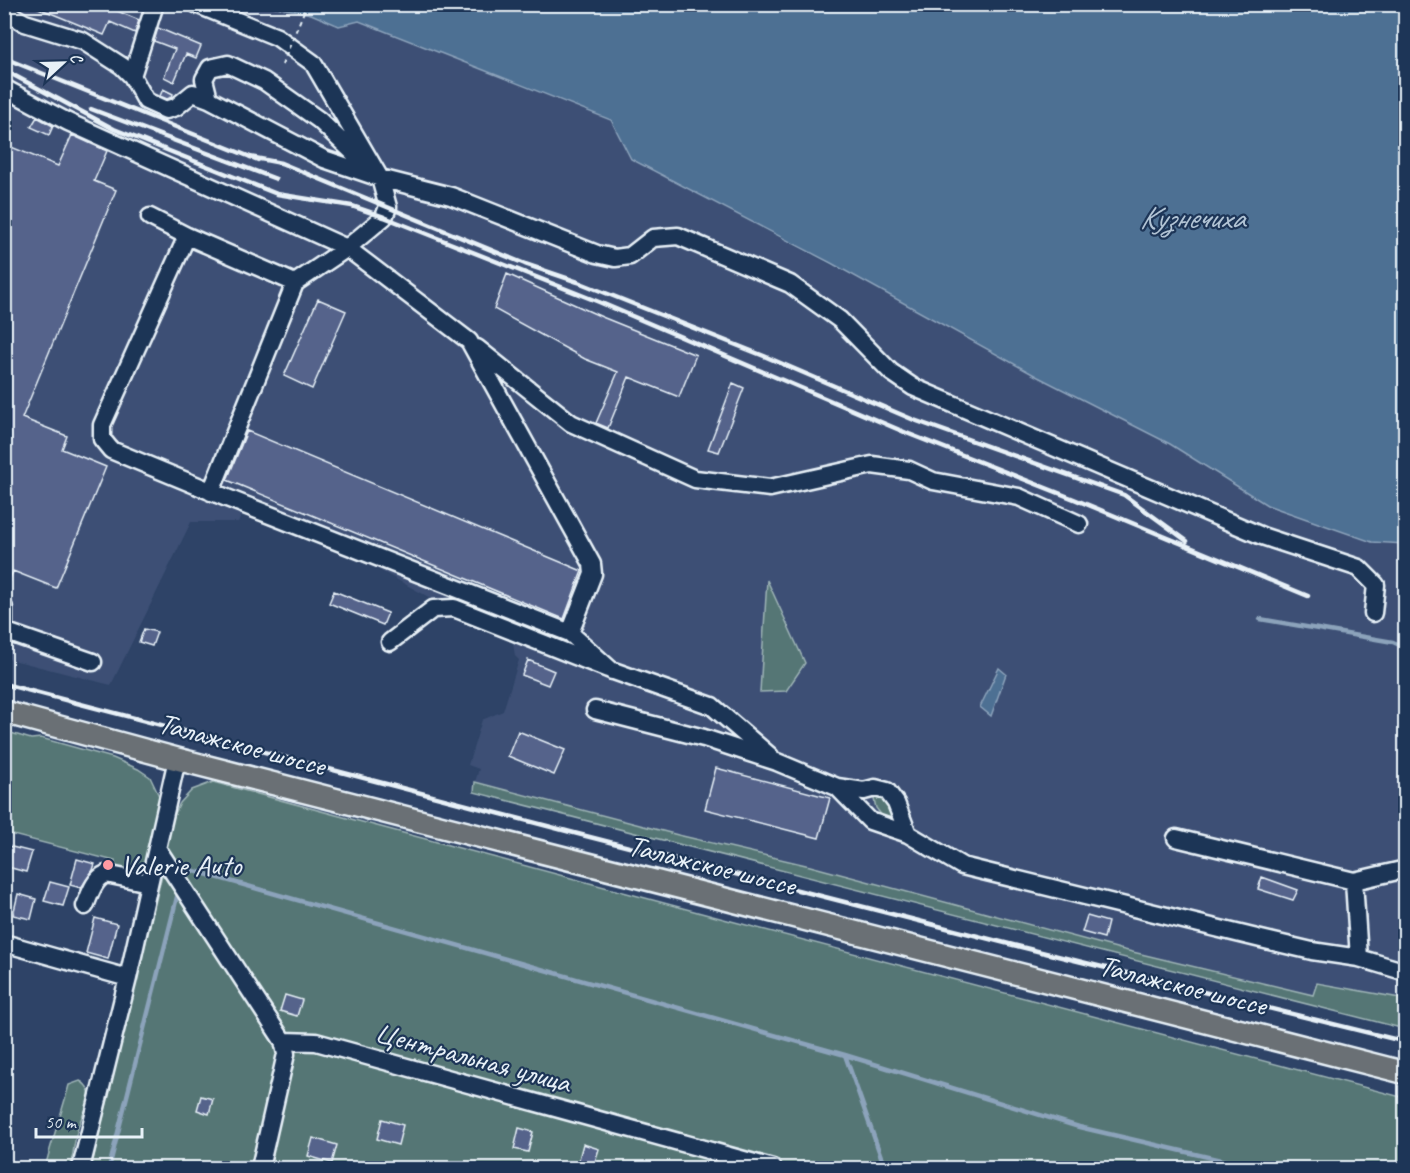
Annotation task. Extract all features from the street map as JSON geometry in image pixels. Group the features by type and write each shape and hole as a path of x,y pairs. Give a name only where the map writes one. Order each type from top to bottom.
{"main road":[{"name":"Талажское шоссе","path":"4,712 177,759 1406,1073"}],"lane":[{"path":"132,76 155,4"},
{"path":"196,4 277,37 313,63 380,178 388,207 384,217 347,248 295,283 211,492"},
{"path":"4,11 26,23 83,41 122,66 132,76 146,101 166,110 176,107 193,93 324,159 380,178 451,196 597,255 615,258 630,256 653,238 678,236 790,284 840,320 891,372 912,387 1262,536 1359,568 1376,585 1373,612"},
{"path":"208,99 204,79 210,68 228,64 264,81 319,120 380,178"},
{"path":"4,88 68,122 347,248 469,341 571,423 695,479 770,488 872,465 909,470 933,481 1019,497 1079,524"},
{"path":"150,217 187,236 295,283"},
{"path":"187,236 102,425 102,439 111,450 211,492 570,633 612,671"},
{"path":"469,341 592,564 593,574 570,633"},
{"path":"4,608 4,629 93,662"},
{"path":"390,642 433,609 454,608 612,671 712,706 777,762"},
{"path":"594,710 704,738 777,762 837,787 887,792 896,803 908,834"},
{"path":"81,1168 128,978 177,759"},
{"path":"837,787 870,821 908,834 962,866 1312,951 1359,958 1406,972"},
{"path":"1176,838 1354,881 1406,869"},
{"path":"157,848 283,1041 286,1054 260,1168"},
{"path":"85,906 100,876 106,874 149,883"},
{"path":"1354,881 1359,958"},
{"path":"4,943 128,978"},
{"name":"Центральная улица","path":"283,1041 316,1042 772,1168"}],"path":[{"path":"282,65 307,4"}],"shaded area":[{"path":"266,4 311,14 339,26 359,21 611,120 631,159 1170,444 1267,505 1371,542 1405,544 1405,999 1318,983 1313,995 1120,949 810,866 678,835 475,782 479,769 468,765 482,720 503,711 519,660 515,656 513,643 251,500 238,522 191,522 111,685 5,658 4,5"}],"green space":[{"path":"767,580 805,663 786,691 760,692"},
{"path":"4,731 31,739 41,738 113,758 150,777 160,798 147,868 137,874 114,871 115,861 5,833"},
{"path":"213,782 1405,1098 1405,1168 91,1168 161,879 168,829 180,803 192,790"},
{"path":"475,782 678,835 810,866 1120,949 1313,995 1317,983 1405,999 1405,1029 474,792"},
{"path":"879,796 886,798 899,823 886,821 876,808 874,799"},
{"path":"80,1081 88,1089 90,1096 78,1128 70,1168 46,1168 69,1085"}],"water":[{"name":"Кузнечиха","path":"266,5 1405,5 1405,544 1372,542 1267,505 1170,444 1038,377 831,263 631,159 611,120 359,21 339,26 311,14"},
{"path":"999,668 1006,674 991,716 980,707"}],"building":[{"path":"117,4 115,10 139,20 135,33 110,22 104,35 31,5"},
{"path":"158,28 201,46 196,58 186,54 174,82 164,77 175,49 154,41"},
{"path":"163,89 173,94 172,97 167,99 160,96"},
{"path":"37,117 53,126 49,135 31,127"},
{"path":"72,135 107,151 94,181 116,190 22,418 67,436 62,449 106,467 56,588 13,571 5,592 4,144 58,166"},
{"path":"507,274 602,317 696,355 679,397 629,377 608,428 596,423 618,372 585,359 494,309"},
{"path":"318,299 346,311 312,389 284,376"},
{"path":"733,383 744,388 719,452 708,449"},
{"path":"247,431 582,571 564,619 227,480"},
{"path":"334,591 388,613 383,625 329,603"},
{"path":"144,629 157,632 152,646 139,642"},
{"path":"528,660 554,671 548,685 522,675"},
{"path":"518,731 565,750 554,775 508,756"},
{"path":"716,768 830,798 819,838 705,809"},
{"path":"4,845 32,852 26,872 4,866"},
{"path":"77,859 95,864 81,888 70,885"},
{"path":"1262,877 1298,890 1293,900 1258,889"},
{"path":"50,882 69,887 63,906 44,901"},
{"path":"18,894 36,899 31,919 13,915"},
{"path":"1087,916 1108,922 1104,938 1082,932"},
{"path":"95,918 117,924 108,959 86,953"},
{"path":"285,995 302,1000 297,1016 280,1011"},
{"path":"201,1096 213,1099 209,1114 197,1110"},
{"path":"382,1119 403,1125 398,1145 377,1139"},
{"path":"519,1128 533,1132 528,1152 514,1149"},
{"path":"313,1138 337,1145 332,1163 308,1156"},
{"path":"583,1144 599,1149 593,1168 578,1163"}],"waterway":[{"path":"1260,619 1393,642 1406,648"},
{"path":"182,878 184,868 845,1055 1079,1127 1255,1168"},
{"path":"109,1168 179,889"},
{"path":"845,1055 885,1168"}],"railway":[{"path":"4,58 258,160"},
{"path":"4,70 114,129 277,194 352,206 384,217 599,302 909,434 1074,499 1308,596"},
{"path":"91,109 276,179"},
{"path":"250,157 281,163 525,264 578,282 764,356 914,420 1124,495 1187,541"},
{"path":"4,684 578,834 1406,1042"}],"place":[{"name":"Valerie Auto","path":"108,865"}]}
